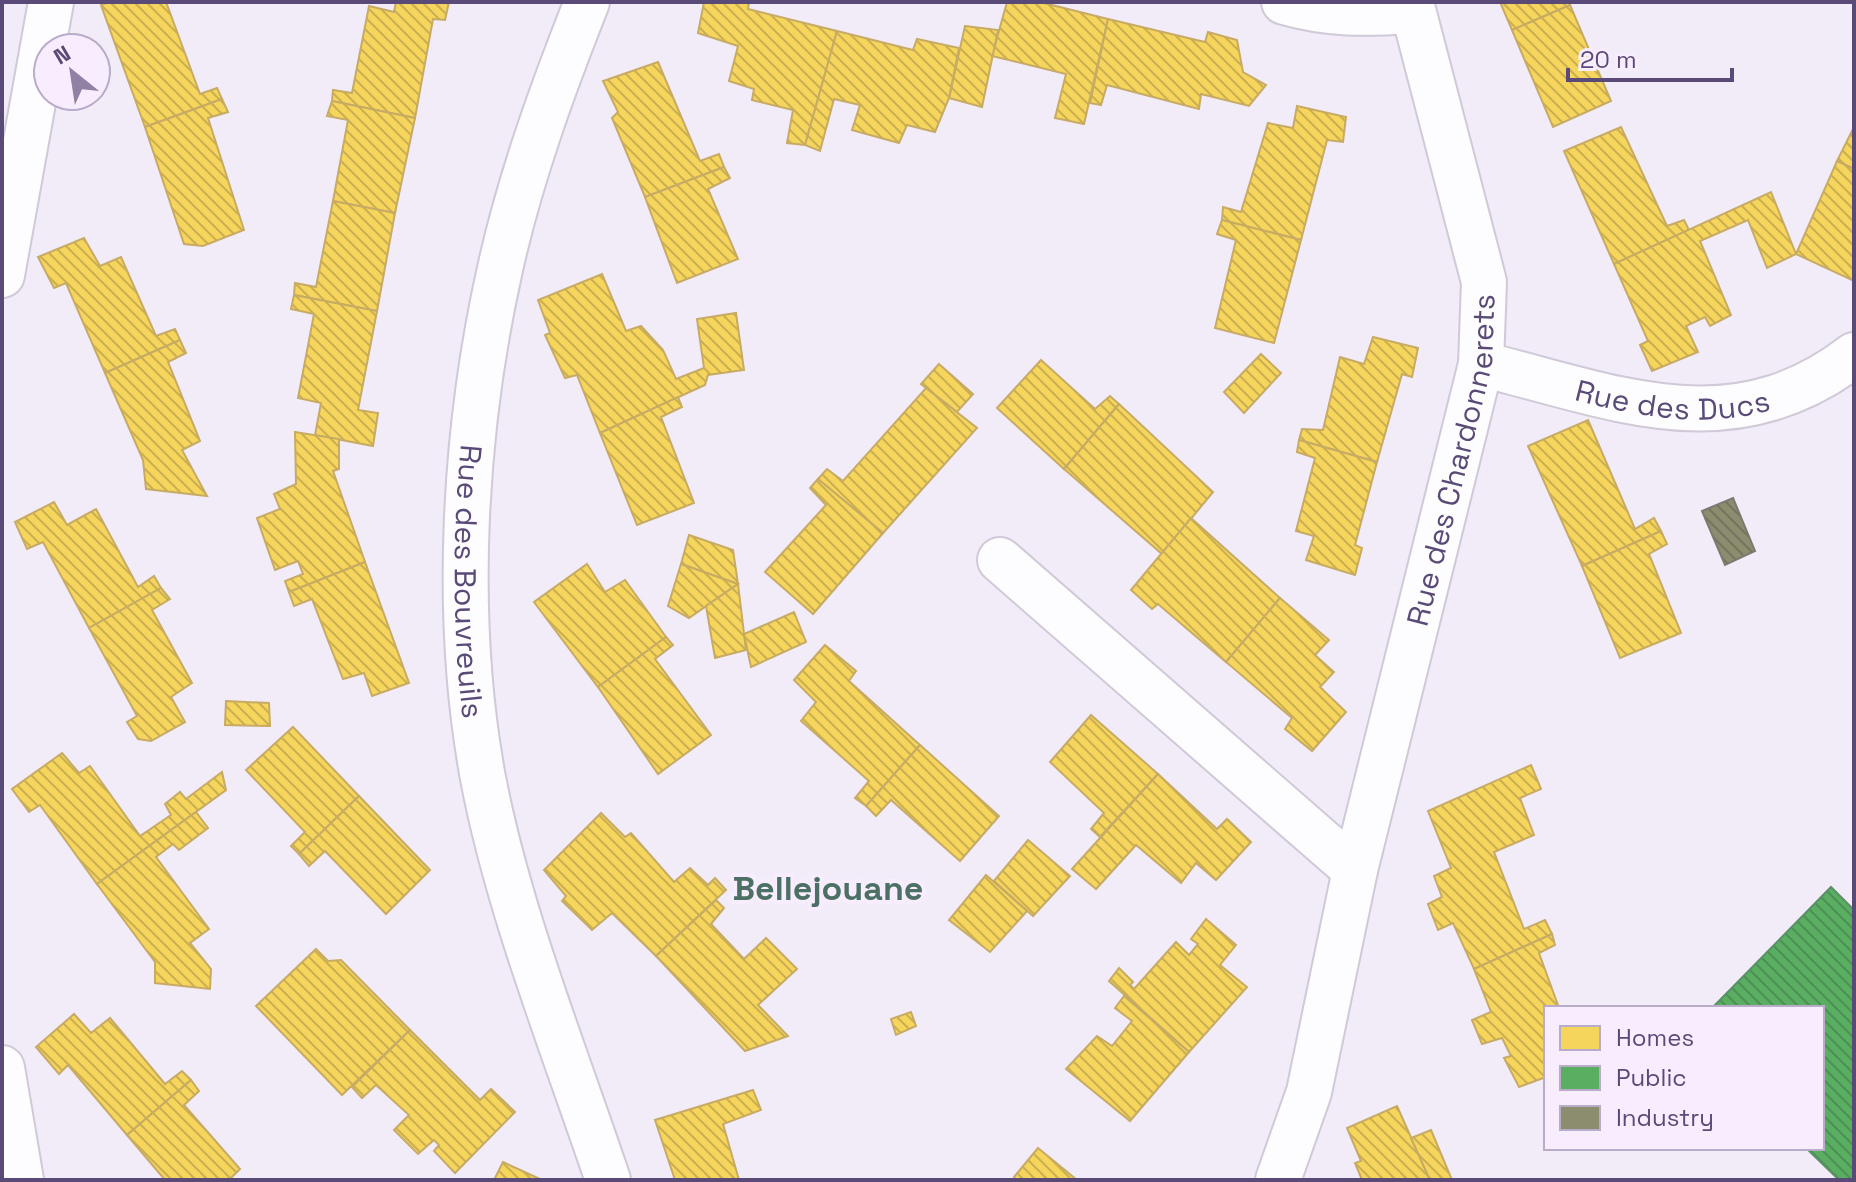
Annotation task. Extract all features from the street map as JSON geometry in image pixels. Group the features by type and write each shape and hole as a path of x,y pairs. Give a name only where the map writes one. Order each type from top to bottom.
{"street":[{"path":"2,275 51,2"},
{"name":"Rue des Bouvreuils","path":"587,2 535,148 500,267 477,388 467,593 469,657 483,778 512,892 604,1170"},
{"path":"1284,2 1319,12 1351,15 1411,7"},
{"name":"Rue des Chardonnerets","path":"1278,1180 1309,1092 1355,870 1481,364 1484,282 1411,7"},
{"name":"Rue des Ducs","path":"1481,364 1648,406 1698,411 1738,406 1789,390 1839,367 1854,355"},
{"path":"1000,560 1355,870"},
{"path":"2,1068 21,1180"}],"building: Homes":[{"path":"109,2 166,2 200,94 217,88 222,99 145,127 101,5"},
{"path":"396,2 449,2 445,20 433,19 415,118 332,101 333,90 352,93 369,6 394,12"},
{"path":"704,2 749,2 748,9 837,31 805,145 787,143 793,110 752,100 754,89 729,81 738,46 698,33"},
{"path":"1007,2 1040,2 1108,19 1084,124 1055,118 1066,74 992,56"},
{"path":"1500,2 1569,2 1570,5 1512,30"},
{"path":"1570,5 1611,101 1553,127 1512,30"},
{"path":"1108,19 1205,42 1208,32 1237,40 1243,72 1266,85 1249,106 1201,94 1199,109 1107,85 1101,105 1090,103"},
{"path":"965,26 998,30 982,107 949,98"},
{"path":"837,31 913,50 917,39 959,48 949,98 935,132 907,125 899,143 852,130 860,105 834,99 820,151 805,145"},
{"path":"658,62 700,161 719,154 724,167 645,197 612,118 618,112 603,81"},
{"path":"222,99 228,112 208,118 244,230 203,246 184,244 145,127"},
{"path":"332,101 415,118 395,213 333,201 348,120 327,116"},
{"path":"1297,106 1346,117 1343,142 1327,140 1301,240 1222,220 1223,207 1241,212 1268,123 1293,128"},
{"path":"1621,127 1667,226 1684,220 1689,230 1614,264 1564,151"},
{"path":"1854,127 1854,169 1837,161"},
{"path":"1837,161 1854,169 1854,281 1796,254"},
{"path":"724,167 730,178 708,189 738,259 677,283 645,197"},
{"path":"1771,192 1796,254 1767,268 1748,220 1700,241 1731,315 1710,326 1705,317 1686,326 1698,352 1652,371 1640,345 1648,341 1614,264"},
{"path":"333,201 395,213 377,311 294,295 295,283 316,287"},
{"path":"1222,220 1301,240 1274,343 1215,328 1236,240 1217,234"},
{"path":"84,238 100,266 121,257 156,336 175,329 180,340 105,373 66,283 54,288 38,257"},
{"path":"602,274 626,331 641,326 663,350 676,379 704,368 697,319 736,313 744,370 708,375 705,385 600,433 577,375 565,378 545,335 550,333 538,300"},
{"path":"294,295 377,311 358,410 378,413 373,446 315,435 321,403 298,398 314,314 291,309"},
{"path":"1373,337 1418,348 1412,377 1402,374 1377,462 1299,440 1302,429 1323,430 1340,357 1364,364"},
{"path":"180,340 186,353 168,362 200,441 182,450 207,496 146,489 143,460 105,373"},
{"path":"1261,354 1281,373 1244,413 1224,392"},
{"path":"1041,360 1095,409 1110,396 1119,404 1064,469 997,408"},
{"path":"939,364 973,394 957,412 921,384"},
{"path":"926,388 977,428 883,533 818,479 827,469 843,481"},
{"path":"678,397 682,407 661,417 694,503 637,525 600,433"},
{"path":"1119,404 1213,492 1162,554 1064,469"},
{"path":"1588,420 1635,529 1654,518 1661,531 1582,566 1528,446"},
{"path":"295,432 339,439 339,469 333,471 365,562 289,592 285,581 303,574 298,561 275,570 257,518 280,509 274,494 296,484"},
{"path":"1299,440 1377,462 1355,545 1362,548 1355,575 1306,560 1314,536 1296,531 1315,458 1297,452"},
{"path":"818,479 883,533 813,614 765,572 826,505 810,488"},
{"path":"54,502 67,525 96,509 138,587 154,576 161,588 89,628 43,542 27,549 15,522"},
{"path":"1191,518 1280,598 1226,662 1158,604 1152,609 1131,590"},
{"path":"1661,531 1667,544 1649,554 1681,633 1620,658 1582,566"},
{"path":"689,535 733,550 738,584 681,564"},
{"path":"365,562 409,683 372,696 364,673 343,679 312,599 294,606 289,592"},
{"path":"587,564 605,592 625,580 666,637 598,687 534,602"},
{"path":"681,564 738,584 689,618 668,606"},
{"path":"738,584 746,650 715,658 706,606"},
{"path":"161,588 170,599 152,610 192,683 171,697 185,722 151,741 138,739 127,722 137,716 89,628"},
{"path":"1280,598 1329,640 1315,655 1334,672 1320,687 1346,712 1312,751 1285,729 1292,718 1226,662"},
{"path":"794,612 806,642 751,667 744,634"},
{"path":"666,637 673,645 655,659 711,735 658,774 598,687"},
{"path":"825,645 856,671 849,681 920,745 866,806 855,798 869,781 801,721 816,702 794,680"},
{"path":"226,701 269,703 270,726 225,725"},
{"path":"1091,715 1158,774 1100,837 1091,829 1104,813 1050,762"},
{"path":"293,727 359,796 299,854 291,846 305,832 246,770"},
{"path":"920,745 999,816 960,861 891,800 876,816 866,806"},
{"path":"62,753 79,773 90,766 140,836 171,815 165,804 180,792 186,799 222,772 226,790 97,884 40,805 29,812 12,789"},
{"path":"1531,765 1541,789 1520,798 1534,835 1494,852 1524,929 1545,920 1552,934 1474,969 1453,923 1438,930 1428,904 1442,897 1434,876 1451,868 1428,811"},
{"path":"1158,774 1217,829 1227,819 1251,842 1216,880 1196,863 1181,883 1136,845 1096,889 1072,869"},
{"path":"359,796 430,870 386,914 325,851 309,866 299,854"},
{"path":"196,812 208,828 179,850 173,844 156,857 209,929 190,943 211,969 210,989 155,983 155,962 97,884"},
{"path":"601,813 625,837 631,833 674,882 690,868 708,885 715,878 726,890 656,956 612,913 592,930 562,901 566,896 544,870"},
{"path":"1028,840 1070,876 1033,916 994,881"},
{"path":"986,875 1027,911 990,952 949,920"},
{"path":"716,900 724,908 711,924 744,959 766,938 797,969 758,1005 788,1036 745,1051 656,956"},
{"path":"1206,919 1236,945 1220,965 1247,987 1189,1052 1109,981 1119,968 1133,982 1130,985 1134,989 1176,942 1189,955 1198,944 1191,939"},
{"path":"1552,934 1555,945 1539,953 1558,1006 1544,1006 1544,1078 1519,1087 1504,1058 1511,1056 1502,1038 1482,1044 1472,1020 1491,1012 1474,969"},
{"path":"316,949 328,961 341,960 410,1030 342,1095 256,1006"},
{"path":"1124,996 1189,1052 1130,1121 1066,1069 1097,1036 1112,1046 1132,1021 1115,1008"},
{"path":"911,1012 916,1026 896,1035 891,1019"},
{"path":"74,1014 91,1033 110,1018 165,1084 182,1071 191,1080 127,1135 68,1065 59,1074 36,1047"},
{"path":"410,1030 480,1100 491,1089 515,1112 455,1173 434,1151 439,1145 434,1140 418,1154 394,1130 409,1115 376,1085 362,1098 352,1087"},
{"path":"191,1080 199,1091 184,1105 240,1169 229,1180 165,1180 127,1135"},
{"path":"753,1090 761,1110 723,1124 739,1180 675,1180 655,1120"},
{"path":"1397,1106 1430,1180 1362,1180 1355,1163 1361,1161 1347,1128"},
{"path":"1431,1130 1452,1180 1430,1180 1411,1138"},
{"path":"1038,1148 1077,1180 1017,1180 1014,1177"},
{"path":"503,1162 542,1180 494,1180"}],"building: Public":[{"path":"1831,887 1854,910 1854,1180 1839,1180 1808,1150 1824,1150 1824,1006 1714,1006"}],"building: Industry":[{"path":"1733,498 1755,551 1725,565 1702,511"}],"district":[{"name":"Bellejouane","path":"828,888"}]}
